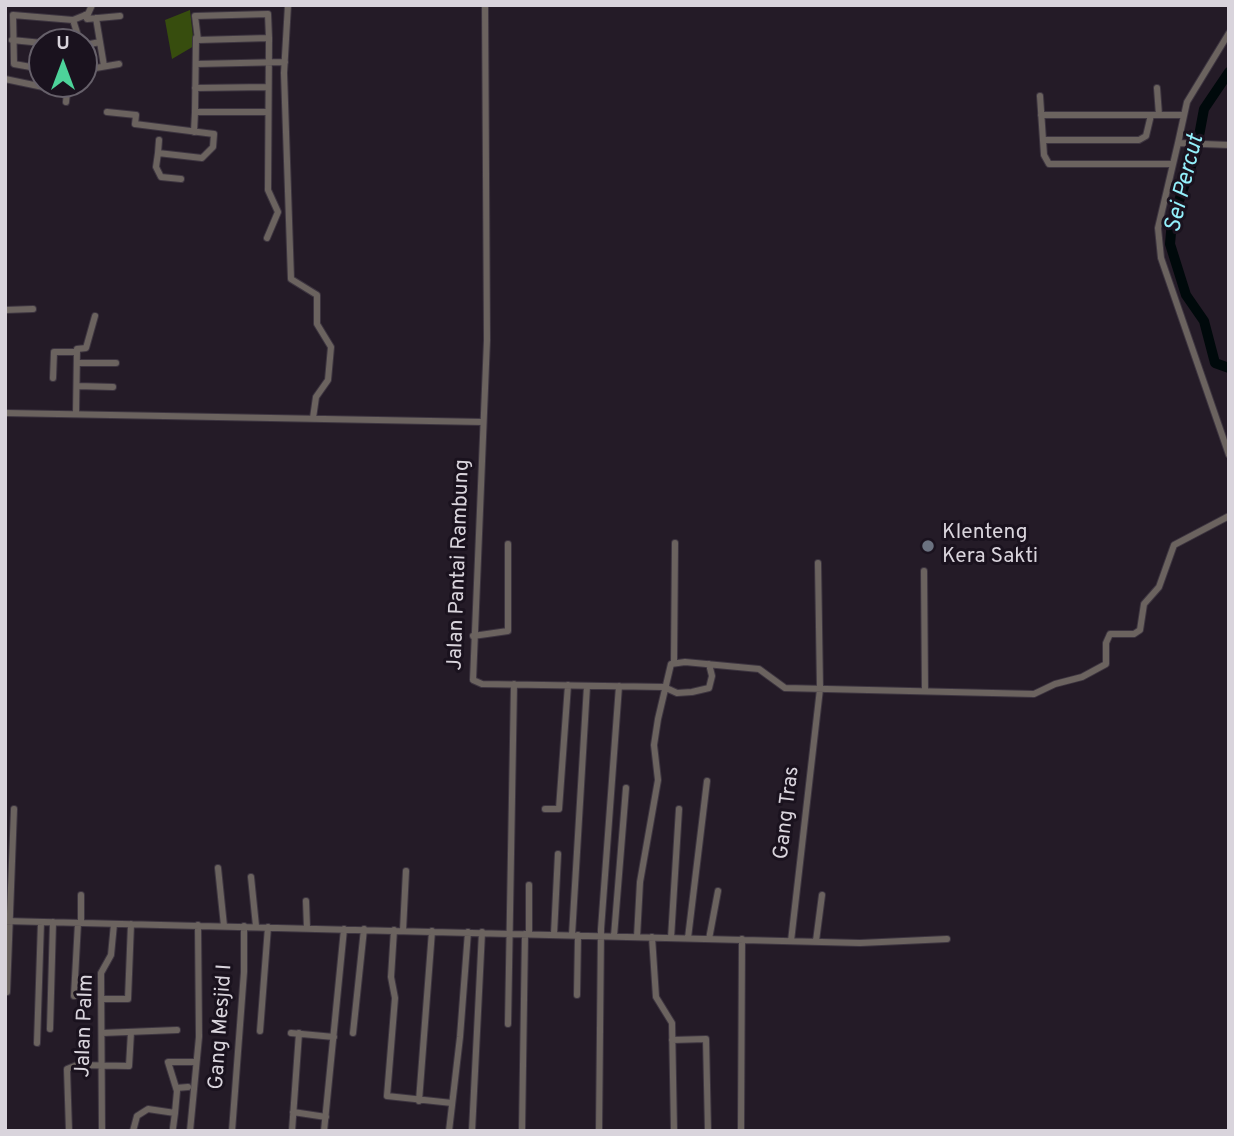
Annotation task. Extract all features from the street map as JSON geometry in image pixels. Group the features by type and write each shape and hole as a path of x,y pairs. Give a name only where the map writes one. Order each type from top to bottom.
{"street":[{"path":"78,18 92,5"},
{"path":"288,5 285,62 290,279 317,295 317,324 331,347 328,380 316,397 313,418"},
{"name":"Jalan Pantai Rambung","path":"485,5 487,340 479,566 473,636 475,683 664,687 677,693 706,690 712,676 709,664"},
{"path":"194,132 195,16 268,10 268,190 278,212 267,238"},
{"path":"28,66 15,64 13,15 87,19 120,16"},
{"path":"78,18 80,28"},
{"path":"96,18 104,66"},
{"path":"1229,33 1190,94 1158,228 1161,258 1229,455"},
{"path":"196,38 268,38"},
{"path":"12,40 28,42"},
{"path":"196,64 285,62"},
{"path":"98,67 119,64"},
{"path":"5,79 67,92 66,102"},
{"path":"195,88 268,87"},
{"path":"1157,89 1159,115"},
{"path":"1040,96 1045,160 1056,166 1173,164"},
{"path":"107,112 136,115 135,124 214,134 214,147 202,158 158,153"},
{"path":"195,112 268,112"},
{"path":"1041,115 1184,115"},
{"path":"1043,139 1139,140 1146,136 1151,115"},
{"path":"159,140 156,167 161,177 181,179"},
{"path":"1178,144 1187,142 1229,145"},
{"path":"5,310 33,309"},
{"path":"76,414 77,349 86,348 95,316"},
{"path":"53,377 54,352 77,352"},
{"path":"77,363 116,363"},
{"path":"77,386 113,387"},
{"path":"5,413 483,422"},
{"path":"637,937 640,883 658,780 654,745 668,666 674,663 709,664 759,669 785,688 1034,694 1100,669 1106,664 1106,643 1110,634 1134,634 1140,630 1144,604 1158,587 1174,545 1229,516"},
{"path":"674,663 675,543"},
{"path":"473,636 508,631 509,544"},
{"name":"Gang Tras","path":"791,941 820,689 818,563"},
{"path":"924,570 925,691"},
{"path":"508,1024 514,684"},
{"path":"545,809 559,809 568,685"},
{"path":"577,995 575,935 587,686"},
{"path":"599,1131 601,936 619,686"},
{"path":"688,938 707,780"},
{"path":"614,936 626,788"},
{"path":"7,992 14,809"},
{"path":"671,938 679,809"},
{"path":"554,934 558,853"},
{"path":"218,868 224,926"},
{"path":"403,930 406,872"},
{"path":"251,877 256,926"},
{"path":"522,1131 529,885"},
{"path":"709,939 718,891"},
{"path":"74,996 81,895"},
{"path":"816,941 822,895"},
{"path":"306,901 307,928"},
{"path":"8,921 791,941 923,942 947,939"},
{"path":"37,1044 41,922"},
{"path":"50,1029 53,922"},
{"name":"Jalan Palm","path":"102,1131 101,973 111,955 114,924"},
{"path":"101,999 128,999 131,924"},
{"path":"190,1131 196,1062 198,925"},
{"name":"Gang Mesjid I","path":"232,1131 244,972 244,926"},
{"path":"260,1031 268,927"},
{"path":"324,1131 344,929"},
{"path":"353,1033 364,929"},
{"path":"394,930 391,977 395,998 386,1092 389,1098 452,1103"},
{"path":"419,1101 432,931"},
{"path":"449,1131 468,932"},
{"path":"472,1131 482,932"},
{"path":"652,937 656,997 671,1020 674,1131"},
{"path":"741,1131 743,939"},
{"path":"102,1033 177,1030"},
{"path":"68,1131 67,1069 77,1065 102,1068 131,1065 131,1032"},
{"path":"292,1131 295,1033 334,1037"},
{"path":"672,1040 706,1039 708,1131"},
{"path":"173,1128 176,1088 168,1062 196,1062"},
{"path":"176,1088 188,1087"},
{"path":"133,1131 137,1116 148,1109 175,1113"},
{"path":"293,1112 326,1117"}],"green space":[{"path":"190,10 194,46 172,59 165,20"}],"waterway":[{"name":"Sei Percut","path":"1229,72 1204,109 1196,152 1172,221 1170,244 1186,295 1204,321 1215,363 1229,368"}],"place":[{"name":"Klenteng Kera Sakti","path":"928,546"}]}
